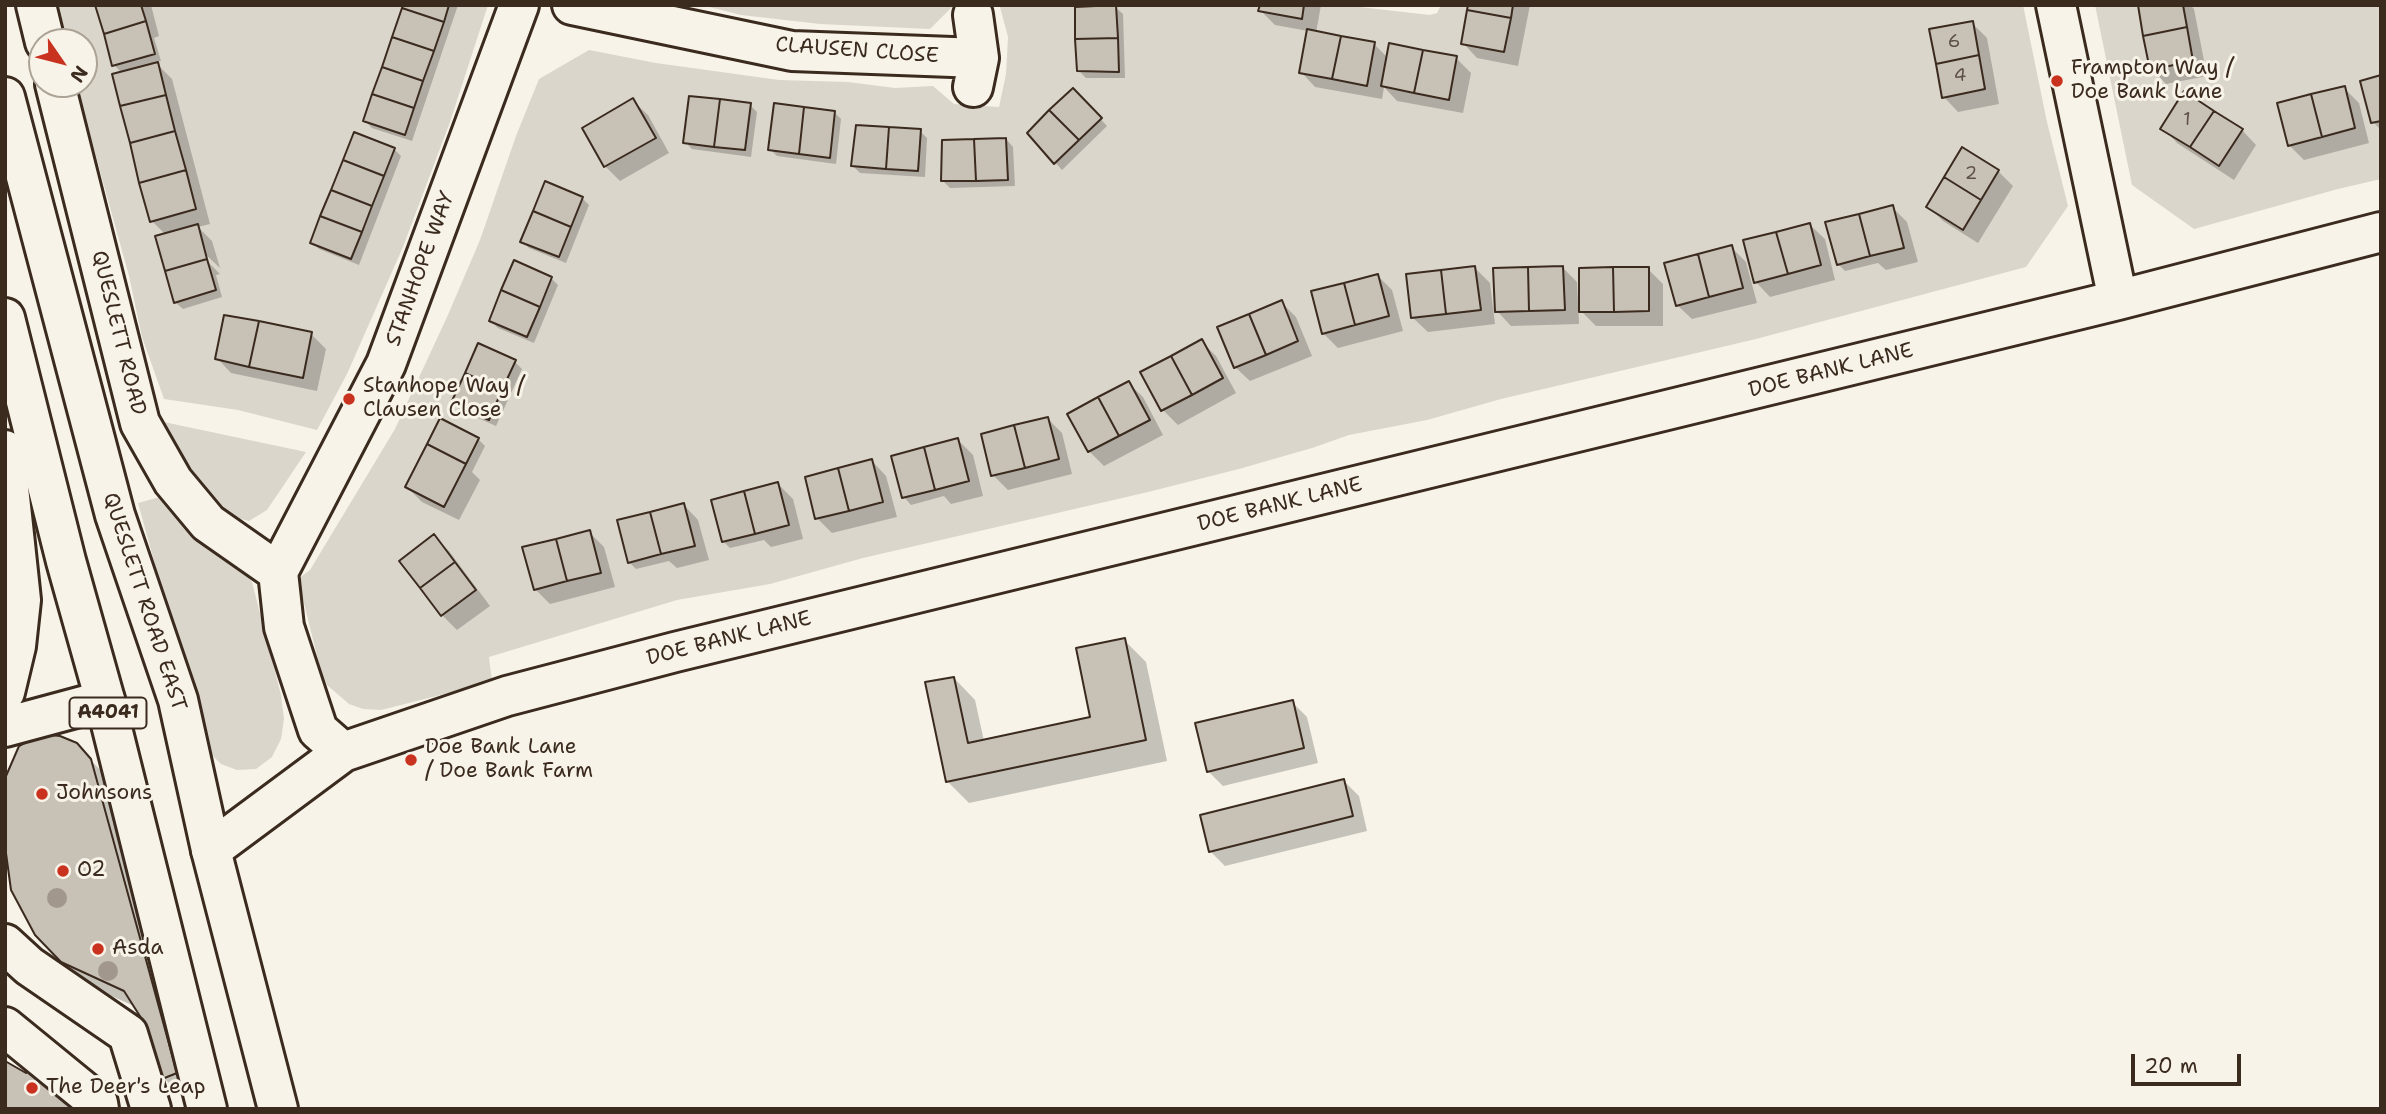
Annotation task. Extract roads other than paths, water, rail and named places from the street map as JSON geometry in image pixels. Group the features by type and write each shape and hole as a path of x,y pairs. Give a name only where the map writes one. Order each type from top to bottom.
{"main road":[{"path":"36,5 42,28"},
{"name":"STANHOPE WAY","path":"278,572 386,364 519,5"},
{"name":"CLAUSEN CLOSE","path":"572,5 792,51 976,72 973,15"},
{"path":"2056,5 2118,300"},
{"name":"QUESLETT ROAD EAST","path":"5,97 114,514 178,700 211,850 278,1109"},
{"name":"QUESLETT ROAD","path":"59,98 140,423 173,481 208,523 278,572"},
{"name":"DOE BANK LANE","path":"211,850 343,752 507,696 675,652 2118,300 2381,232"},
{"name":"A4041","path":"5,318 207,1109"},
{"path":"5,450 21,600 16,646 5,692"},
{"path":"278,572 284,626 318,730 343,752"},
{"path":"5,727 104,700"},
{"path":"5,944 29,966 128,1034 151,1109"},
{"path":"5,1027 98,1103 99,1109"}],"place":[{"name":"Frampton Way / Doe Bank Lane","path":"2057,81"},
{"name":"Stanhope Way / Clausen Close","path":"349,399"},
{"name":"Doe Bank Lane / Doe Bank Farm","path":"411,760"},
{"name":"Johnsons","path":"42,794"},
{"name":"O2","path":"63,871"},
{"name":"Asda","path":"98,949"},
{"name":"The Deer's Leap","path":"32,1088"}]}
